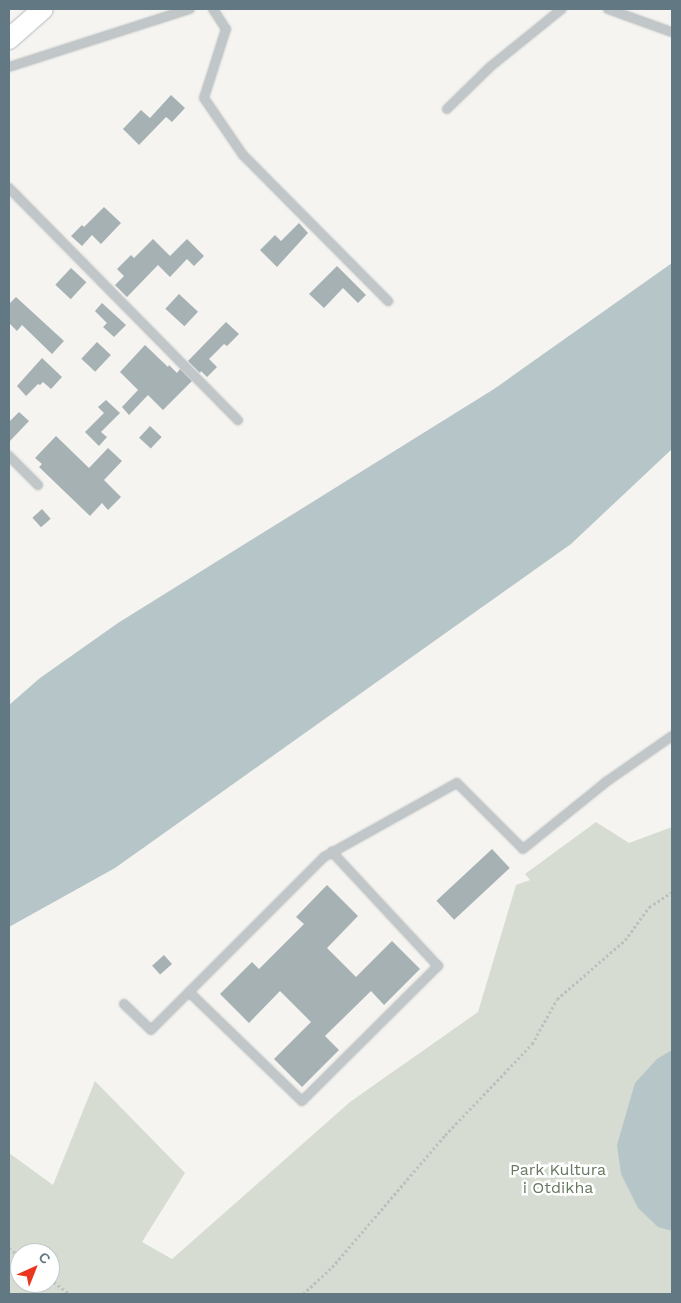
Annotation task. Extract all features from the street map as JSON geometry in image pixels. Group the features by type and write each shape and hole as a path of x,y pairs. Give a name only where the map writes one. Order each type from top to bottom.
{"main road":[{"path":"9,39 43,9"}],"lane":[{"path":"9,67 190,9"},
{"path":"213,9 226,29 204,98 243,155 388,301"},
{"path":"447,109 490,67 562,9"},
{"path":"608,9 672,32"},
{"path":"9,188 238,420"},
{"path":"9,456 38,485"},
{"path":"124,1004 150,1030 324,857 457,783 523,849 606,782 672,736"},
{"path":"189,992 302,1101 438,966 332,852"}],"path":[{"path":"303,1294 332,1267 445,1135 532,1044 557,999 625,940 649,907 672,892"}],"green space":[{"name":"Park Kultura i Otdikha","path":"596,822 629,843 672,827 672,1294 9,1294 9,1153 53,1185 95,1081 185,1173 142,1242 172,1259 350,1102 478,1012 516,885 530,880 525,874"}],"shaded area":[{"path":"672,263 672,449 571,544 115,868 9,927 9,705 40,678 118,623 494,389"},
{"path":"672,1050 672,1231 658,1227 638,1208 621,1174 617,1145 635,1083 657,1059"}],"building":[{"path":"171,95 185,108 172,122 166,117 139,145 123,129 141,110 150,118"},
{"path":"104,207 121,223 101,244 92,235 82,246 71,236 82,225 84,227"},
{"path":"299,223 308,233 277,267 260,250 275,235 281,241"},
{"path":"153,239 170,256 187,239 204,256 194,266 187,259 170,277 158,265 127,297 115,285 124,276 117,269 131,255 134,258"},
{"path":"337,266 366,295 358,303 343,288 324,308 309,294"},
{"path":"71,268 86,282 71,299 55,285"},
{"path":"179,294 198,312 184,326 165,309"},
{"path":"16,297 64,341 52,354 22,325 17,331 9,323 9,304"},
{"path":"102,303 126,325 114,337 103,327 107,323 95,311"},
{"path":"226,322 239,334 227,346 224,344 209,359 217,367 207,377 188,361"},
{"path":"97,342 111,355 95,372 81,359"},
{"path":"145,345 168,367 169,365 177,373 180,369 192,381 163,410 148,395 129,415 122,407 138,390 120,372"},
{"path":"42,358 62,377 51,389 43,382 40,385 38,384 26,396 17,386"},
{"path":"106,400 120,413 101,432 107,437 99,446 85,432 104,413 98,407"},
{"path":"19,412 29,421 9,442 9,422"},
{"path":"150,426 162,437 151,449 139,438"},
{"path":"56,436 89,468 108,448 122,461 104,480 121,497 108,510 102,503 90,516 39,467 42,464 35,458"},
{"path":"42,509 51,519 41,527 32,518"},
{"path":"492,849 510,868 454,920 436,901"},
{"path":"327,885 358,916 327,948 356,977 392,941 420,969 384,1005 371,991 325,1036 339,1050 302,1087 274,1059 311,1022 280,991 249,1023 220,994 252,962 259,969 304,924 296,917"},
{"path":"164,955 172,964 160,975 152,966"}]}
